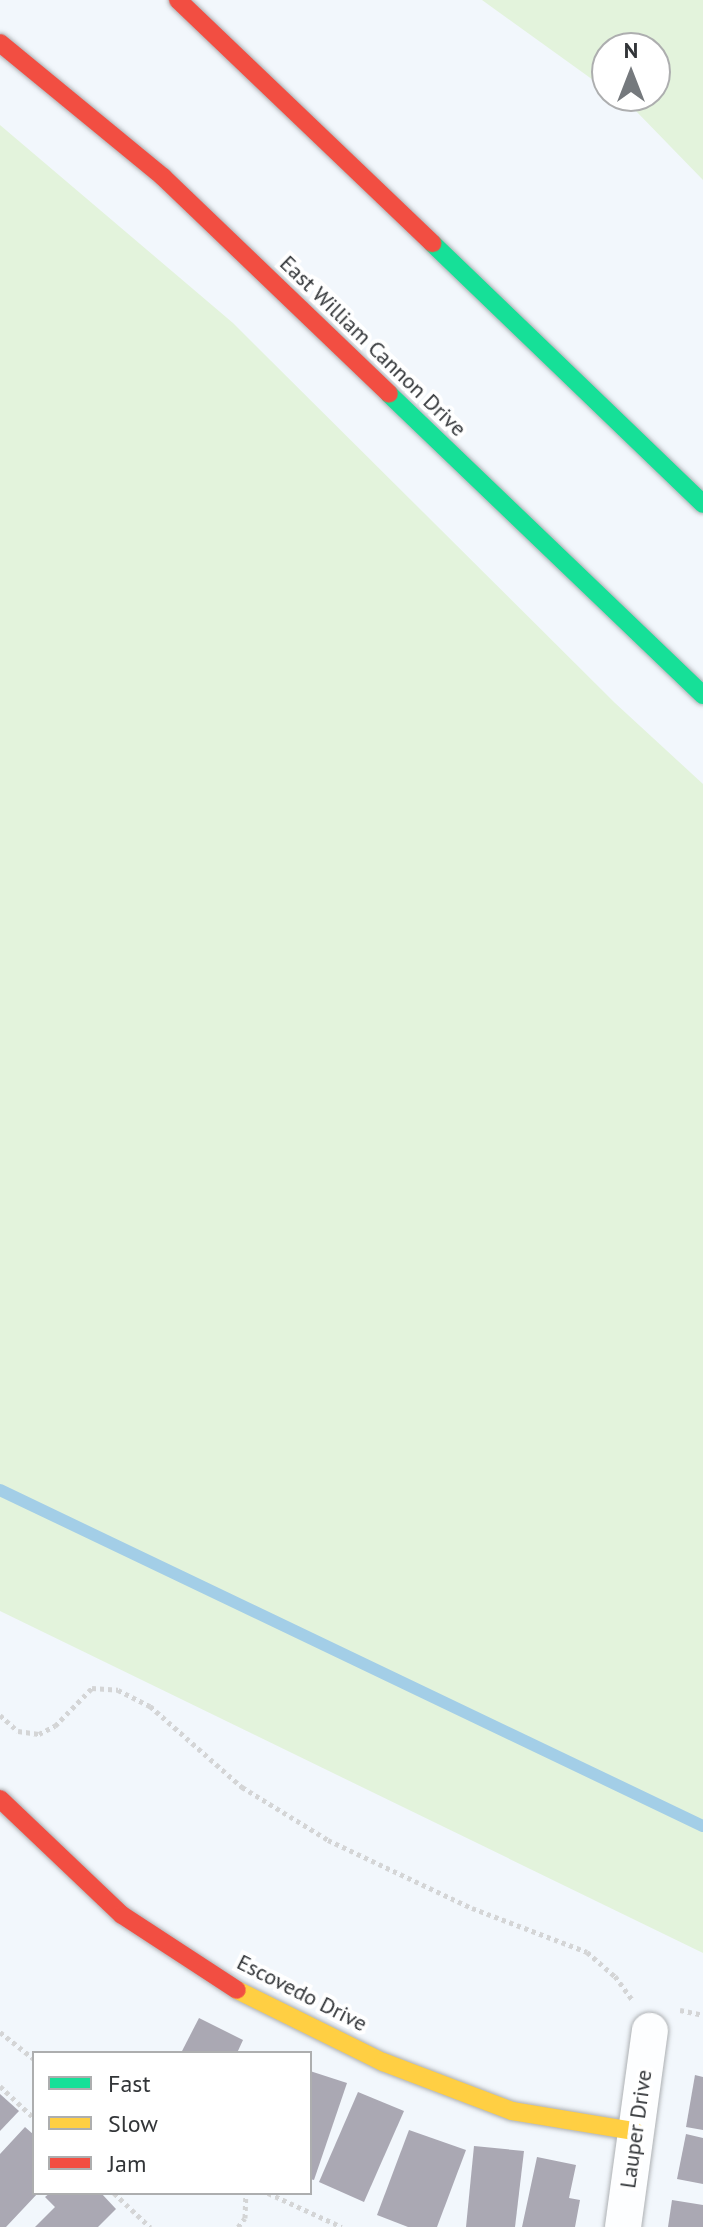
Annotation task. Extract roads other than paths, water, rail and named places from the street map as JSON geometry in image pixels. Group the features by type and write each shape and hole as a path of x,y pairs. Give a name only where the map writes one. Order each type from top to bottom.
{"street":[{"path":"178,0 703,504"},
{"name":"East William Cannon Drive","path":"0,43 163,177 703,695"},
{"name":"Escovedo Drive","path":"0,1799 122,1915 247,1996 383,2062 512,2111 634,2131"},
{"name":"Lauper Drive","path":"623,2227 634,2131 653,2013"}],"waterway":[{"path":"0,1490 703,1826"}]}
